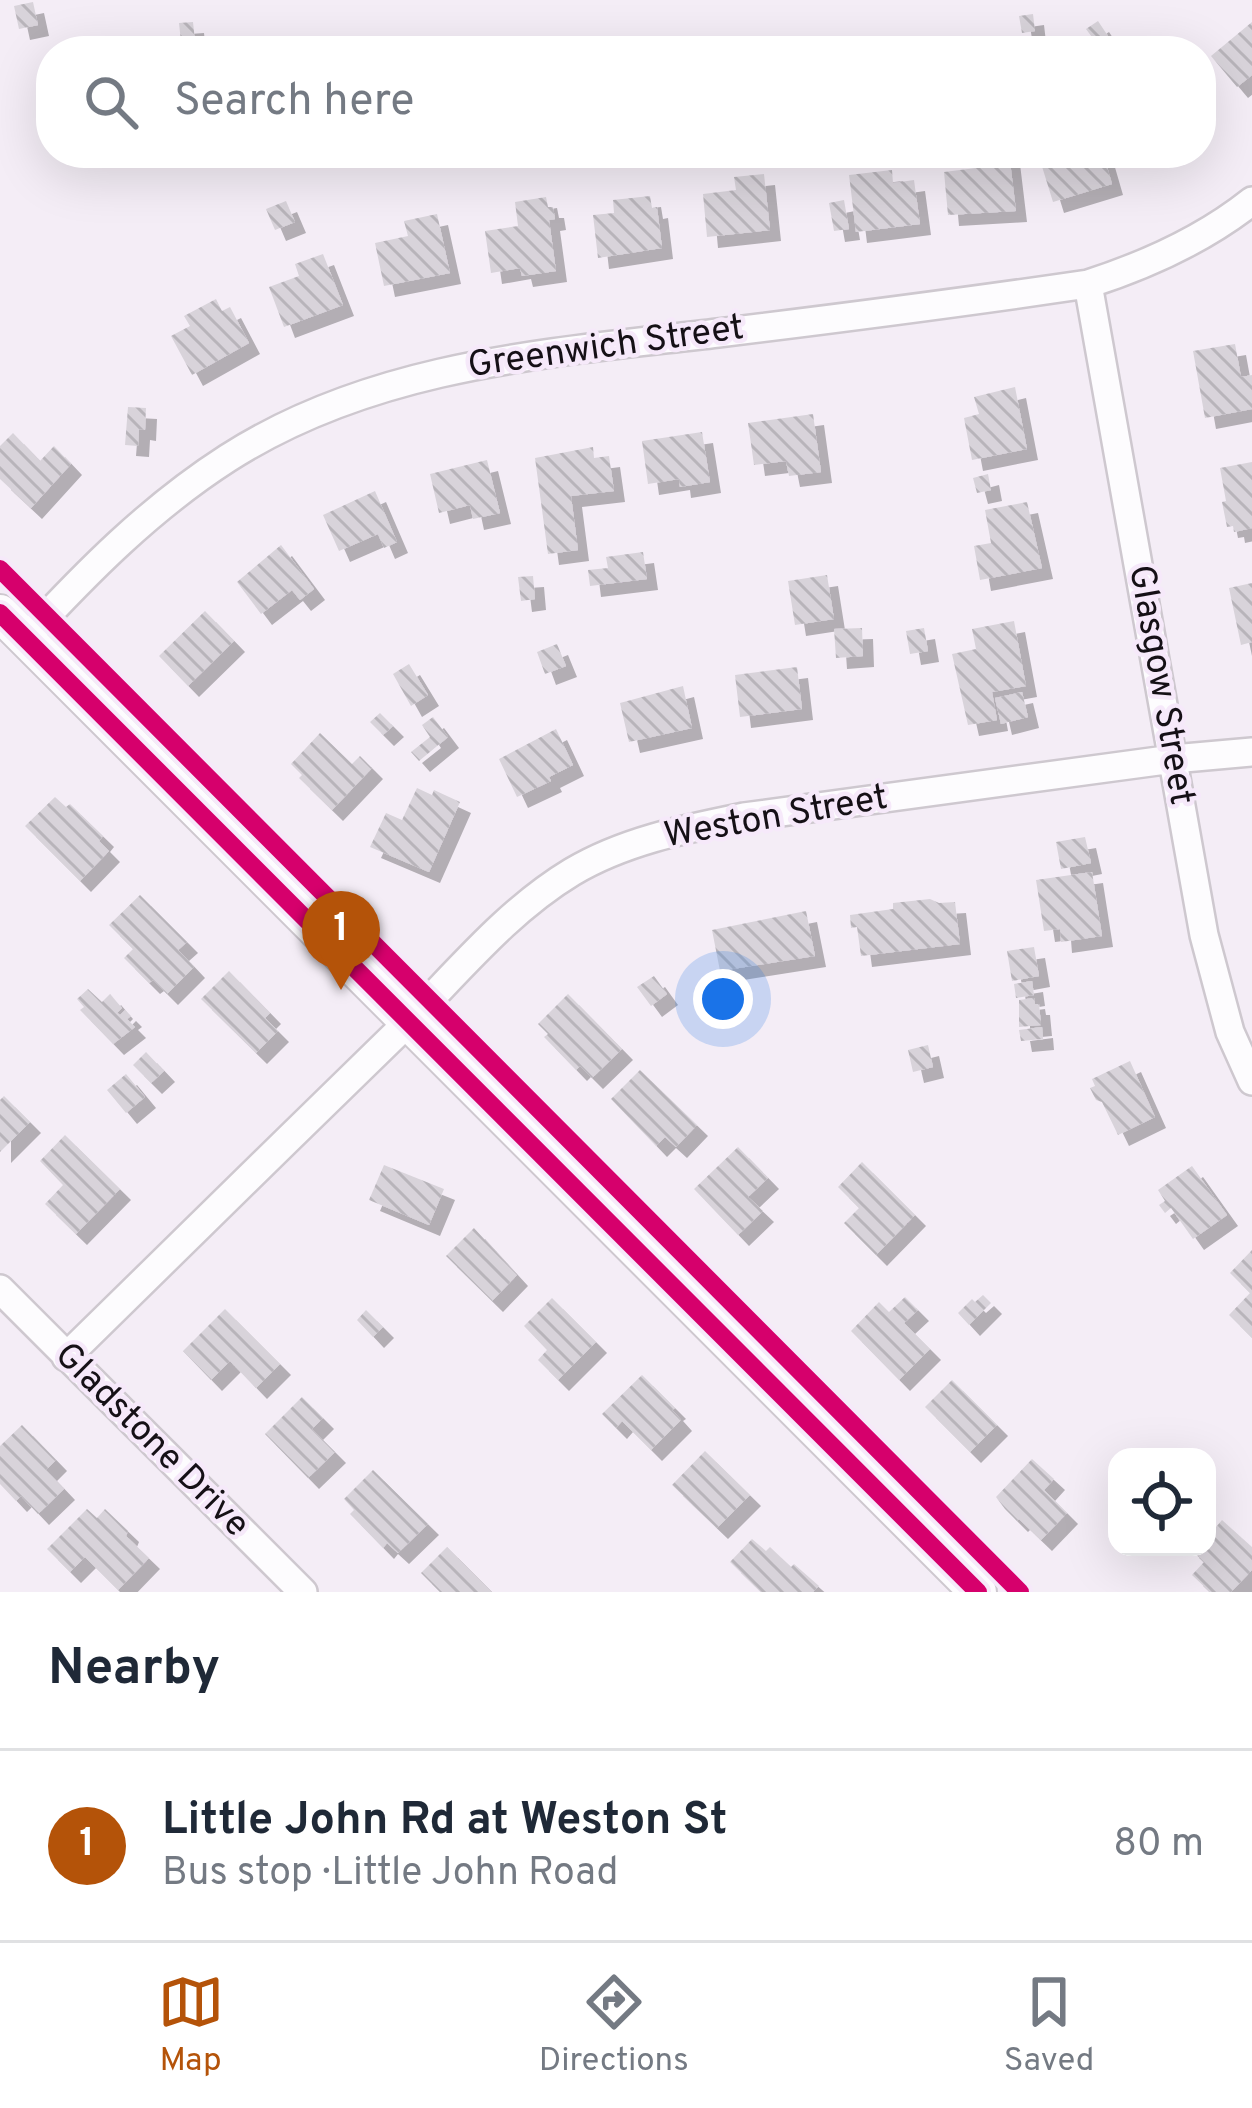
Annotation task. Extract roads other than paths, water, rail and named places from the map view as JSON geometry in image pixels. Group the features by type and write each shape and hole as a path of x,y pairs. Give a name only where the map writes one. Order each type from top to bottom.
{"street":[{"name":"Greenwich Street","path":"13,627 79,581 126,535 231,456 340,402 398,382 559,352 1088,284 1167,254 1252,201"},
{"name":"Glasgow Street","path":"1088,284 1204,935 1230,1032 1252,1081"},
{"path":"13,627 978,1592"},
{"name":"Weston Street","path":"66,1357 464,964 545,890 576,870 676,830 744,818 1252,752"},
{"name":"Gladstone Drive","path":"0,1289 304,1592"}],"place":[{"name":"Little John Rd at Weston St","path":"341,990"}]}
